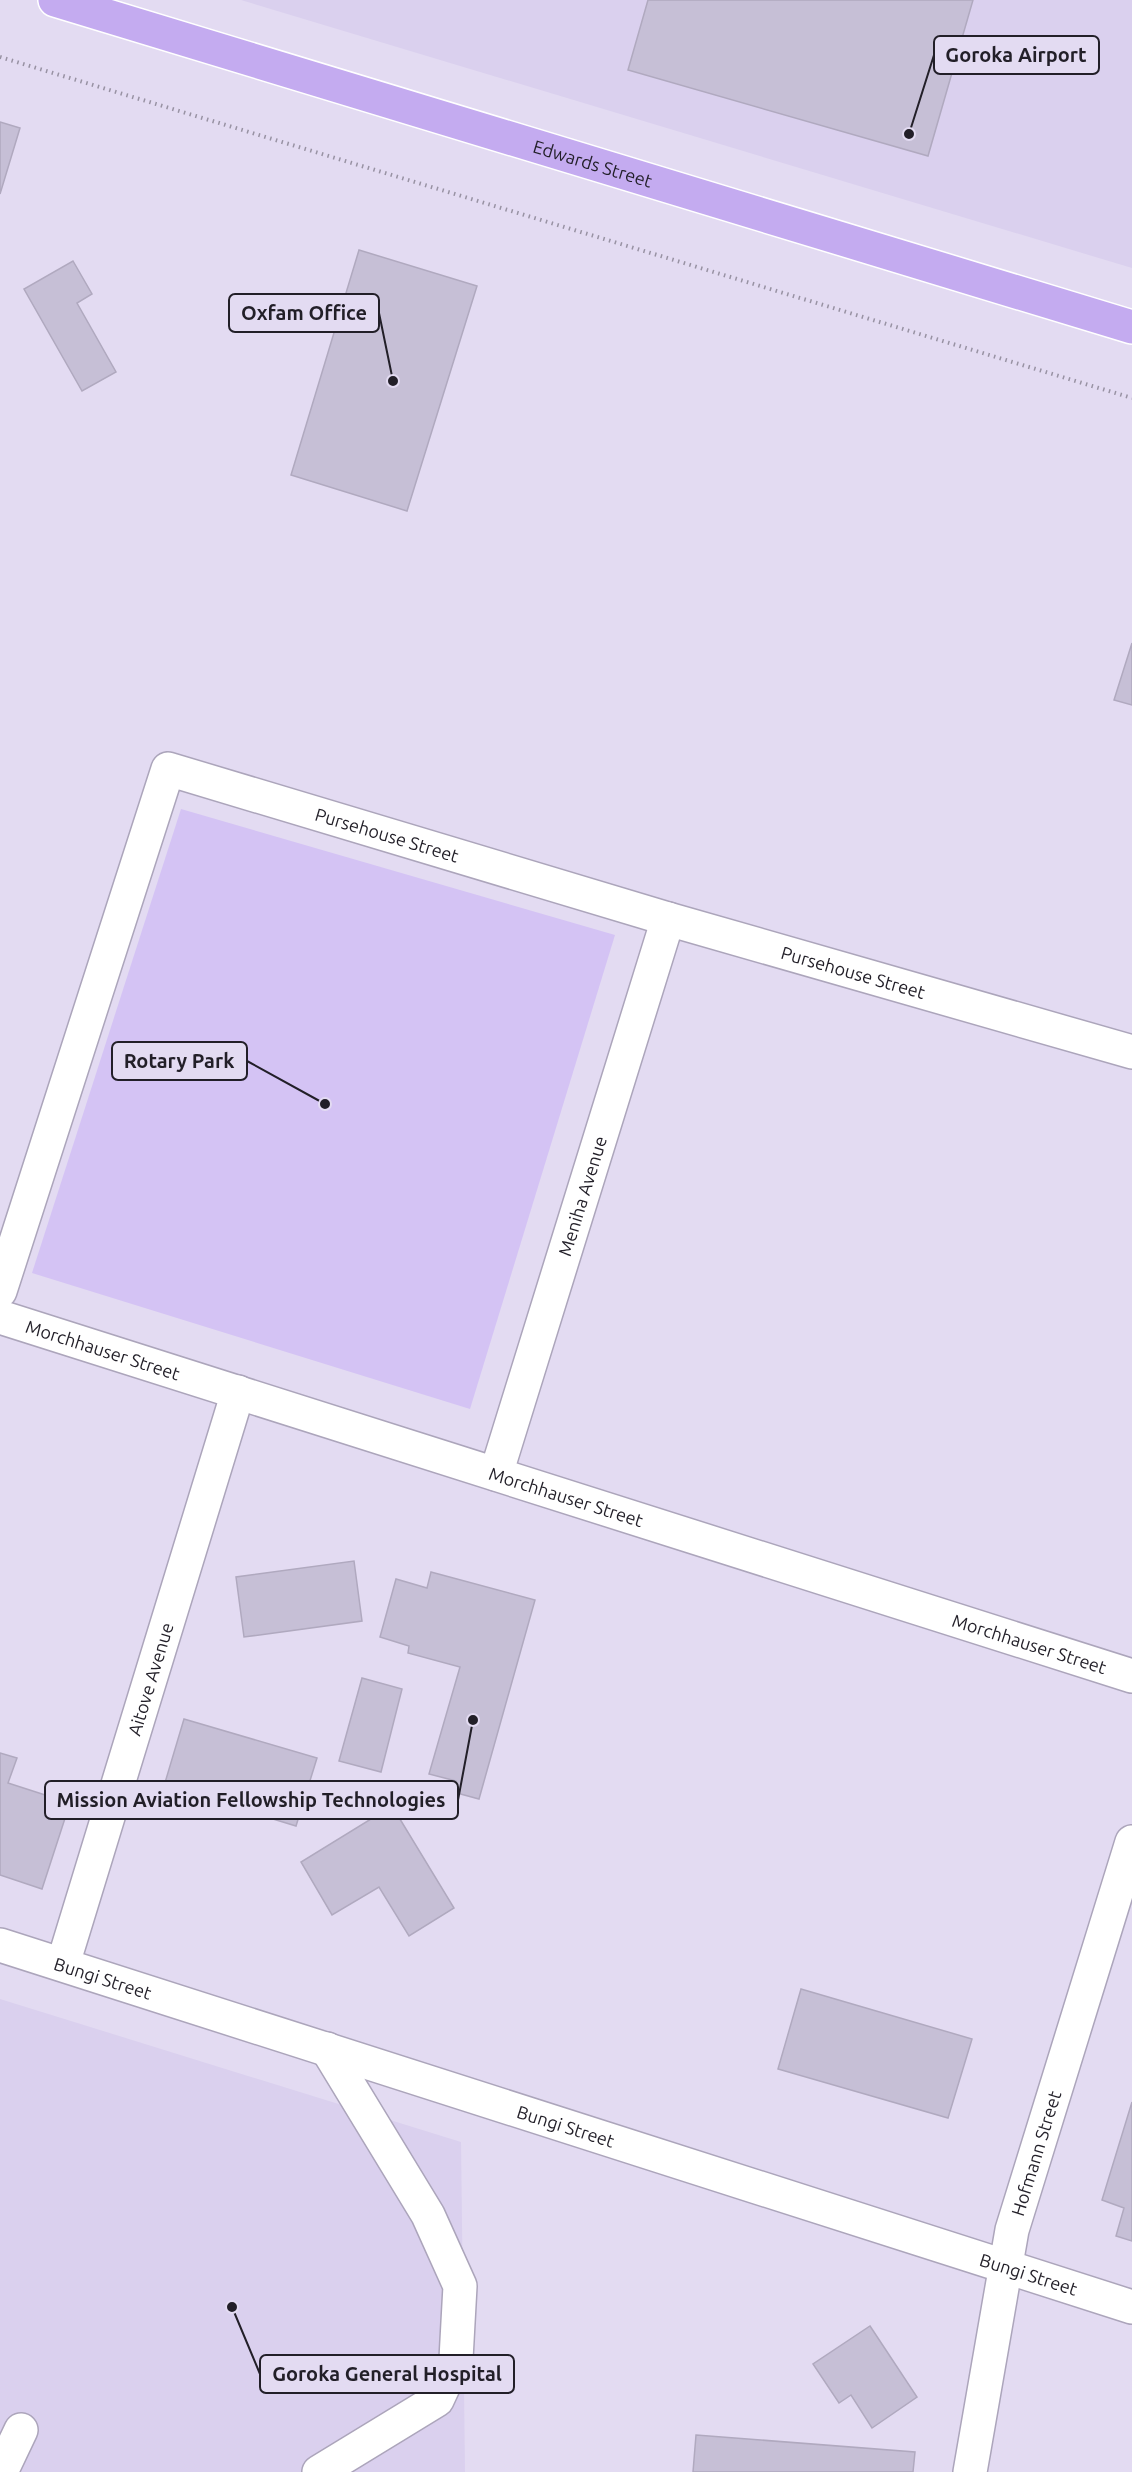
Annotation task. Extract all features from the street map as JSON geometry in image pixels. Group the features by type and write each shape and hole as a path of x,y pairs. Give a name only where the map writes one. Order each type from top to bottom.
{"highway":[{"name":"Edwards Street","path":"55,0 1132,327"}],"street":[{"name":"Pursehouse Street","path":"0,1291 168,769 668,919 1132,1052"},
{"name":"Meniha Avenue","path":"496,1474 668,919"},
{"name":"Morchhauser Street","path":"0,1317 1132,1676"},
{"name":"Aitove Avenue","path":"63,1965 238,1392"},
{"name":"Hofmann Street","path":"970,2472 1012,2230 1132,1842"},
{"name":"Bungi Street","path":"0,1946 1132,2307"},
{"path":"319,2472 436,2400 456,2359 460,2286 428,2215 327,2049"},
{"path":"1,2472 21,2430"}],"path":[{"path":"0,57 1132,398"}],"shaded area":[{"path":"241,0 1132,0 1132,268"},
{"path":"181,809 615,935 470,1409 32,1273"},
{"path":"0,1999 461,2142 465,2472 0,2472"}],"building":[{"path":"648,0 973,0 928,156 628,70"},
{"path":"0,122 20,128 0,194"},
{"path":"359,250 477,286 407,511 291,475"},
{"path":"73,261 92,294 77,303 116,372 82,391 24,289"},
{"path":"1132,643 1132,705 1114,700"},
{"path":"354,1561 362,1621 244,1637 236,1577"},
{"path":"431,1572 535,1600 479,1799 453,1792 456,1781 429,1774 460,1667 408,1653 409,1646 380,1637 396,1579 427,1588"},
{"path":"362,1678 402,1689 381,1772 339,1761"},
{"path":"184,1719 317,1758 296,1826 164,1786"},
{"path":"0,1753 17,1758 8,1783 70,1803 42,1889 0,1875"},
{"path":"392,1806 454,1908 409,1936 379,1887 332,1915 301,1862"},
{"path":"801,1989 972,2039 948,2118 778,2069"},
{"path":"1132,2102 1132,2241 1116,2236 1124,2208 1102,2200"},
{"path":"870,2326 917,2397 872,2428 851,2395 839,2403 813,2364"},
{"path":"696,2435 915,2452 913,2472 693,2472"}],"place":[{"name":"Goroka Airport","path":"909,134"},
{"name":"Oxfam Office","path":"393,381"},
{"name":"Rotary Park","path":"325,1104"},
{"name":"Mission Aviation Fellowship Technologies","path":"473,1720"},
{"name":"Goroka General Hospital","path":"232,2307"}]}
